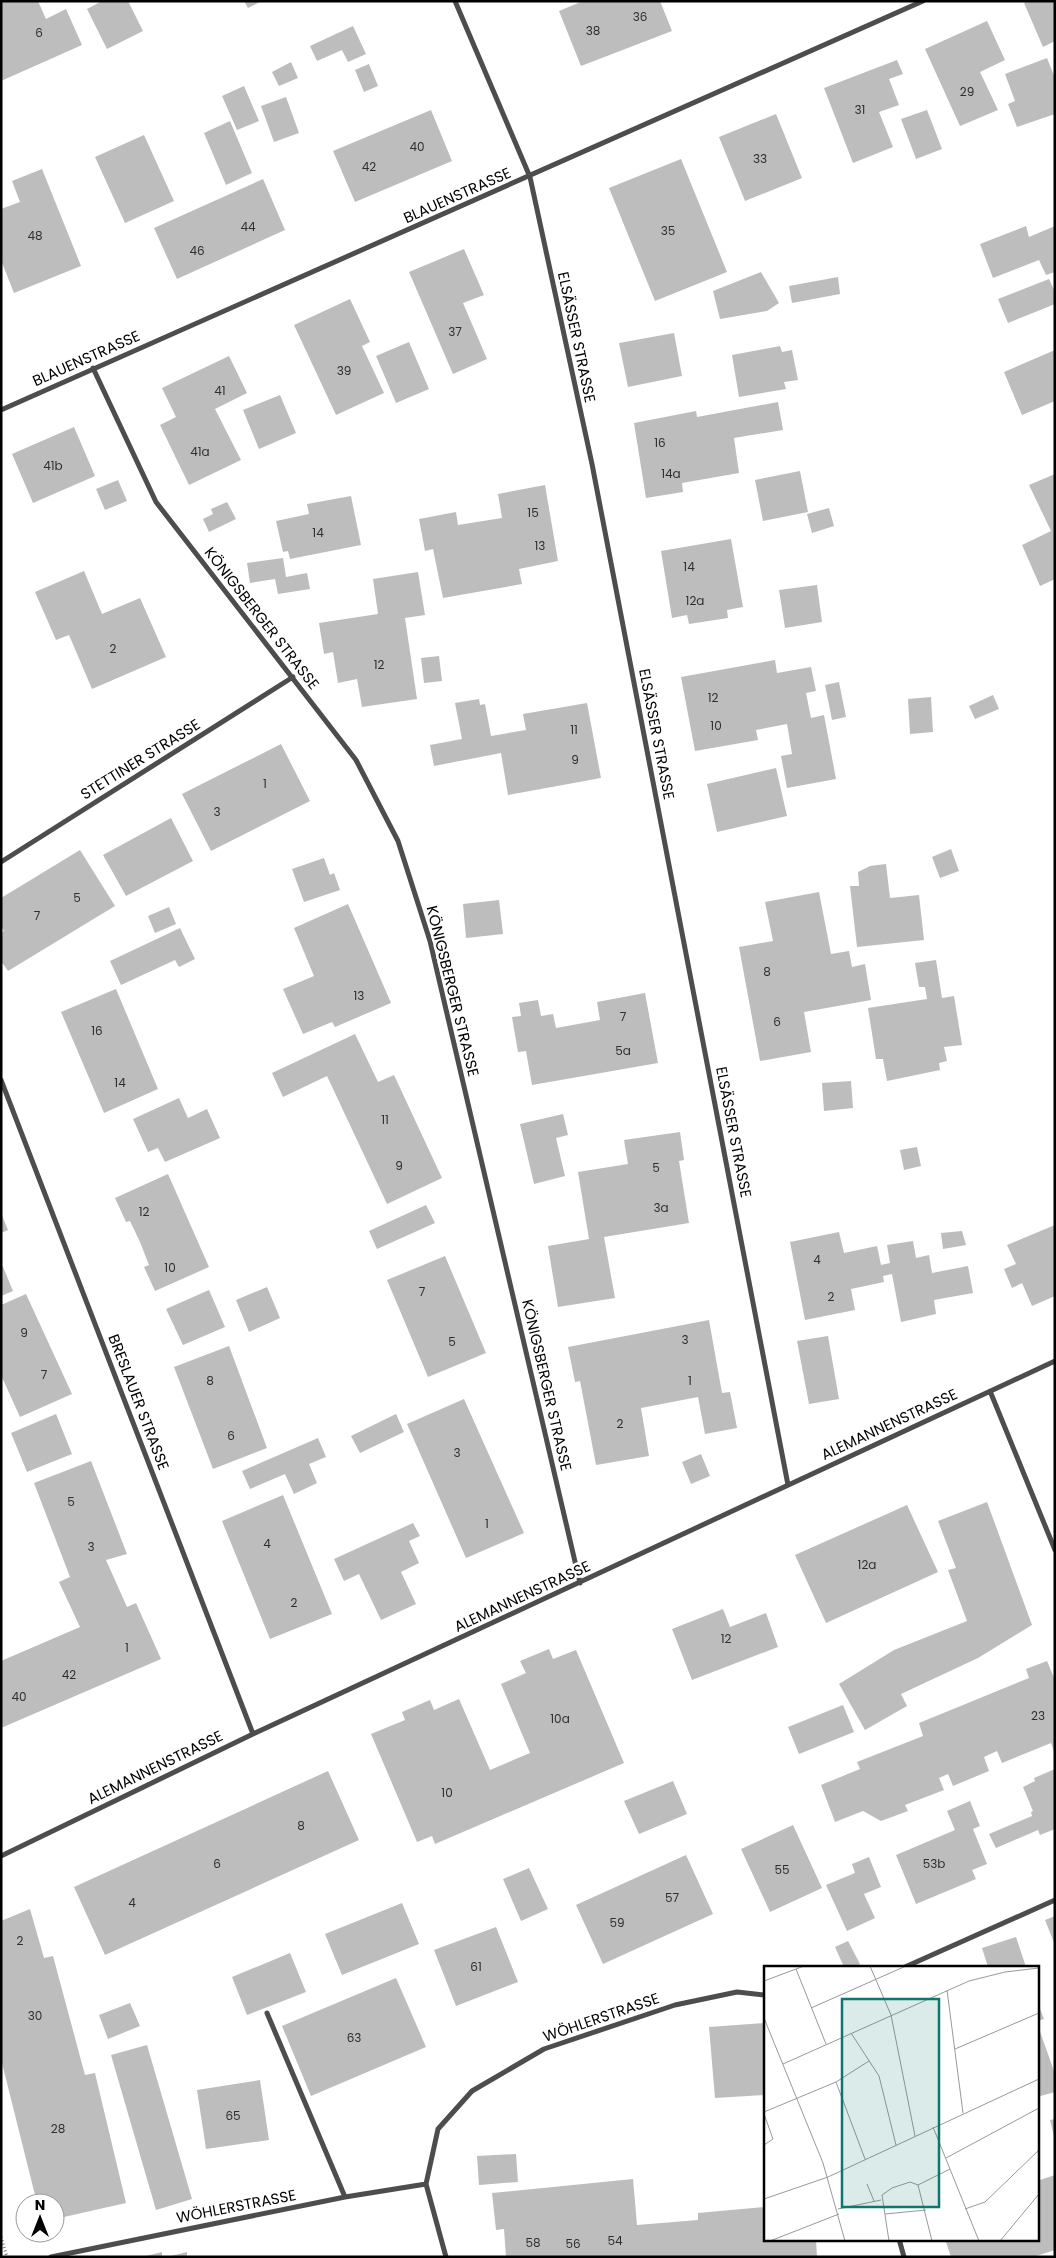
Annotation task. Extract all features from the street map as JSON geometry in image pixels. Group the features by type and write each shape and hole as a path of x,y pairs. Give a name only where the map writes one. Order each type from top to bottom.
{"street":[{"name":"ELSÄSSER STRASSE","path":"455,1 530,176 592,464 788,1485"},
{"name":"BLAUENSTRASSE","path":"1,410 923,1"},
{"name":"KÖNIGSBERGER STRASSE","path":"93,368 156,502 356,760 398,841 430,941 580,1583"},
{"name":"STETTINER STRASSE","path":"1,862 293,677"},
{"name":"BRESLAUER STRASSE","path":"1,1080 253,1734"},
{"name":"ALEMANNENSTRASSE","path":"1,1856 253,1734 1055,1361"},
{"path":"990,1390 1055,1550"},
{"path":"907,1966 1055,1900"},
{"name":"WÖHLERSTRASSE","path":"446,2257 426,2184 438,2129 472,2091 544,2049 675,2005 737,1992 764,1995"},
{"path":"267,2014 345,2197"},
{"name":"WÖHLERSTRASSE","path":"51,2257 345,2197 426,2184"},
{"path":"899,2240 904,2257"}],"path":[{"path":"1,2237 7,2257"}],"building":[{"path":"1,1 38,1 46,19 66,9 82,45 1,81"},
{"path":"102,1 128,1 143,31 107,49 87,9"},
{"path":"244,1 262,1 248,8"},
{"path":"583,1 660,1 672,31 581,66 559,11"},
{"path":"1027,1 1055,1 1055,41 1043,47 1024,3"},
{"path":"987,21 1005,60 980,72 998,110 960,126 925,49"},
{"path":"353,26 366,54 348,62 342,50 317,61 310,46"},
{"path":"1047,58 1055,78 1055,114 1017,127 1008,104 1015,101 1005,74"},
{"path":"897,60 903,74 889,79 899,105 879,112 893,147 853,163 824,88"},
{"path":"291,62 298,78 279,86 272,72"},
{"path":"369,64 378,86 364,92 355,70"},
{"path":"244,86 259,121 237,130 222,96"},
{"path":"286,97 299,133 274,142 261,106"},
{"path":"431,110 452,161 355,202 333,151"},
{"path":"927,110 942,149 916,159 901,119"},
{"path":"776,114 802,178 745,201 719,137"},
{"path":"230,121 252,173 226,185 204,133"},
{"path":"144,135 174,201 125,223 95,157"},
{"path":"681,159 727,272 655,301 609,188"},
{"path":"42,169 81,266 14,293 1,260 1,209 20,202 12,181"},
{"path":"263,179 285,230 177,279 154,228"},
{"path":"1026,226 1029,237 1055,226 1055,272 1046,275 1039,260 993,278 980,244"},
{"path":"464,249 484,295 463,303 487,359 453,374 409,272"},
{"path":"761,272 779,303 767,311 720,319 713,291"},
{"path":"838,277 840,294 792,303 789,286"},
{"path":"1049,279 1055,292 1055,304 1008,323 998,299"},
{"path":"350,299 370,342 362,346 384,393 336,415 294,325"},
{"path":"674,333 682,376 628,387 619,343"},
{"path":"409,342 429,389 396,403 376,356"},
{"path":"780,346 782,352 792,350 798,380 784,382 786,389 739,397 732,355"},
{"path":"1055,350 1055,401 1022,415 1004,372"},
{"path":"229,356 247,393 215,409 241,460 189,485 160,425 176,417 162,388"},
{"path":"280,395 296,433 259,449 243,410"},
{"path":"778,402 783,430 734,438 739,473 682,483 683,492 646,498 634,423 696,411 697,417"},
{"path":"74,427 95,476 33,503 12,454"},
{"path":"800,471 808,512 763,521 755,480"},
{"path":"1055,474 1055,579 1040,586 1022,545 1051,531 1029,485"},
{"path":"118,480 127,501 105,510 96,489"},
{"path":"545,485 558,561 519,569 522,584 443,598 433,549 425,551 419,519 456,512 458,525 502,518 498,494"},
{"path":"351,496 361,545 290,559 288,551 283,552 276,521 309,514 307,504"},
{"path":"227,502 236,519 209,532 203,519 213,514 211,509"},
{"path":"829,508 834,526 812,533 807,514"},
{"path":"731,539 743,607 727,610 728,618 689,624 687,615 672,618 661,551"},
{"path":"283,558 286,577 307,573 310,589 278,594 275,579 250,583 247,563"},
{"path":"84,571 102,614 140,598 166,657 92,689 69,635 56,640 35,592"},
{"path":"418,572 425,615 405,618 417,699 362,707 357,679 338,683 333,652 324,654 319,623 378,614 373,579"},
{"path":"817,585 822,622 785,628 779,590"},
{"path":"439,656 442,681 424,683 421,658"},
{"path":"775,660 777,673 811,667 816,691 806,693 811,718 824,715 836,779 787,788 781,756 792,754 787,724 756,730 758,740 695,751 681,677"},
{"path":"839,682 846,717 832,720 825,685"},
{"path":"993,695 999,709 975,719 969,706"},
{"path":"931,697 933,732 910,734 908,699"},
{"path":"479,699 480,705 485,704 491,736 526,730 523,714 587,703 601,778 508,795 501,753 434,766 430,745 462,739 455,703"},
{"path":"281,744 310,801 211,851 182,794"},
{"path":"776,768 787,816 717,832 707,784"},
{"path":"171,818 193,861 126,896 103,855"},
{"path":"951,849 959,871 940,878 932,857"},
{"path":"80,850 115,906 8,971 1,961 1,933 4,931 1,926 1,898"},
{"path":"324,858 330,875 334,873 340,890 304,902 292,869"},
{"path":"886,864 890,898 919,895 924,940 857,947 850,886 859,886 858,872 870,866"},
{"path":"819,892 831,954 849,951 852,967 865,964 871,1000 804,1012 811,1052 760,1061 739,947 773,941 765,902"},
{"path":"499,900 503,934 466,938 463,904"},
{"path":"348,904 391,1003 335,1027 332,1022 303,1034 283,989 314,976 294,928"},
{"path":"169,907 176,924 155,933 148,916"},
{"path":"180,928 195,959 179,967 175,960 121,985 110,961"},
{"path":"936,960 942,998 954,996 962,1045 944,1047 947,1061 939,1063 940,1070 887,1081 883,1059 876,1059 868,1008 927,999 925,987 919,987 915,963"},
{"path":"116,989 158,1089 104,1113 61,1012"},
{"path":"645,993 658,1063 532,1085 526,1051 518,1052 512,1017 521,1016 519,1003 538,1000 541,1016 553,1014 556,1028 600,1020 597,1002"},
{"path":"355,1034 378,1082 394,1075 442,1178 387,1204 327,1076 283,1097 272,1073"},
{"path":"851,1081 853,1108 824,1111 822,1083"},
{"path":"179,1098 188,1118 207,1109 220,1138 165,1162 158,1148 148,1152 133,1119"},
{"path":"563,1114 568,1135 556,1138 565,1176 534,1184 520,1124"},
{"path":"680,1132 684,1160 679,1161 689,1223 604,1237 615,1298 558,1307 548,1246 589,1239 578,1172 628,1164 624,1140"},
{"path":"917,1147 921,1166 904,1170 900,1150"},
{"path":"168,1174 209,1267 155,1291 144,1267 149,1265 140,1242 130,1221 126,1222 115,1198"},
{"path":"426,1205 435,1223 377,1249 369,1231"},
{"path":"1,1213 8,1230 1,1233"},
{"path":"1055,1225 1055,1296 1032,1306 1022,1283 1012,1288 1004,1269 1016,1264 1007,1245"},
{"path":"962,1231 966,1245 943,1249 941,1233"},
{"path":"839,1232 844,1253 877,1246 881,1265 890,1263 887,1245 913,1241 916,1258 929,1255 932,1273 968,1266 973,1293 934,1300 936,1314 901,1322 892,1274 883,1276 884,1282 851,1289 855,1310 805,1320 790,1242"},
{"path":"445,1256 486,1353 428,1377 387,1280"},
{"path":"1,1262 13,1291 1,1296"},
{"path":"267,1287 280,1318 249,1332 236,1300"},
{"path":"209,1290 225,1327 183,1345 166,1309"},
{"path":"26,1294 72,1394 20,1417 1,1375 1,1305"},
{"path":"709,1320 722,1393 730,1392 737,1428 705,1434 698,1397 641,1408 649,1456 596,1465 580,1381 575,1382 568,1347"},
{"path":"828,1336 839,1399 809,1404 797,1341"},
{"path":"229,1346 267,1448 213,1469 174,1367"},
{"path":"464,1399 524,1533 466,1558 407,1424"},
{"path":"56,1414 72,1454 27,1472 11,1433"},
{"path":"396,1414 404,1432 360,1453 351,1436"},
{"path":"318,1438 326,1457 309,1464 317,1483 294,1494 285,1474 250,1489 242,1471"},
{"path":"701,1454 710,1476 691,1484 682,1462"},
{"path":"91,1461 127,1554 106,1560 127,1607 136,1603 161,1659 1,1728 1,1661 80,1627 59,1582 70,1577 34,1483"},
{"path":"283,1495 332,1614 270,1639 222,1521"},
{"path":"987,1502 1032,1625 978,1658 901,1694 907,1706 865,1730 839,1684 894,1650 967,1621 948,1570 956,1568 938,1521"},
{"path":"907,1505 938,1572 826,1623 795,1555"},
{"path":"413,1523 420,1536 409,1541 419,1563 401,1572 416,1604 381,1620 359,1574 344,1581 334,1559"},
{"path":"723,1609 730,1627 766,1613 778,1647 692,1680 672,1629"},
{"path":"549,1649 553,1659 576,1650 624,1763 435,1844 432,1836 417,1842 371,1734 405,1720 402,1712 430,1700 434,1710 459,1699 490,1770 530,1753 501,1684 526,1673 520,1661"},
{"path":"1047,1661 1055,1680 1055,1754 1051,1743 1002,1763 997,1751 984,1757 989,1771 953,1786 948,1774 939,1778 944,1790 905,1805 908,1811 881,1821 863,1811 835,1822 821,1785 860,1769 857,1762 923,1736 919,1723 1029,1678 1026,1669"},
{"path":"843,1705 854,1732 799,1754 788,1727"},
{"path":"1055,1769 1055,1829 1040,1835 1038,1830 996,1848 989,1834 1032,1816 1031,1812 1033,1811 1023,1787 1035,1781 1034,1778"},
{"path":"328,1771 359,1840 105,1955 74,1887"},
{"path":"673,1781 687,1814 639,1834 624,1801"},
{"path":"970,1801 980,1826 973,1829 987,1864 972,1870 976,1879 916,1904 896,1855 955,1830 947,1811"},
{"path":"793,1825 822,1888 770,1912 741,1849"},
{"path":"686,1855 713,1914 603,1964 576,1905"},
{"path":"869,1857 881,1887 864,1894 875,1918 847,1931 826,1885 855,1873 852,1864"},
{"path":"529,1868 548,1909 521,1921 503,1879"},
{"path":"402,1903 419,1944 342,1975 325,1934"},
{"path":"30,1909 44,1958 53,1956 85,2075 95,2073 126,2203 65,2217 65,2193 34,2193 1,2059 1,1921"},
{"path":"1055,1916 1055,1945 1045,1920"},
{"path":"496,1927 518,1982 456,2006 434,1950"},
{"path":"1016,1937 1026,1966 988,1966 982,1948"},
{"path":"848,1941 860,1964 857,1966 844,1966 835,1947"},
{"path":"290,1953 306,1992 247,2015 232,1977"},
{"path":"396,1978 426,2047 311,2096 282,2026"},
{"path":"130,2003 140,2026 108,2039 99,2015"},
{"path":"1038,2004 1044,2019 1038,2021"},
{"path":"764,2023 764,2095 715,2098 709,2027"},
{"path":"1038,2026 1055,2074 1055,2092 1038,2097"},
{"path":"147,2045 192,2199 156,2210 111,2055"},
{"path":"260,2080 269,2140 206,2149 197,2090"},
{"path":"1055,2119 1055,2136 1054,2136 1050,2120"},
{"path":"516,2154 518,2182 479,2185 477,2156"},
{"path":"1055,2175 1055,2250 1033,2257 951,2257 945,2240 1038,2240 1038,2181"},
{"path":"633,2179 637,2225 698,2220 698,2213 764,2207 764,2240 816,2240 817,2257 506,2257 504,2229 496,2230 492,2193"},
{"path":"162,2252 162,2257 146,2256"},
{"path":"187,2252 187,2257 171,2257 171,2256"}]}
